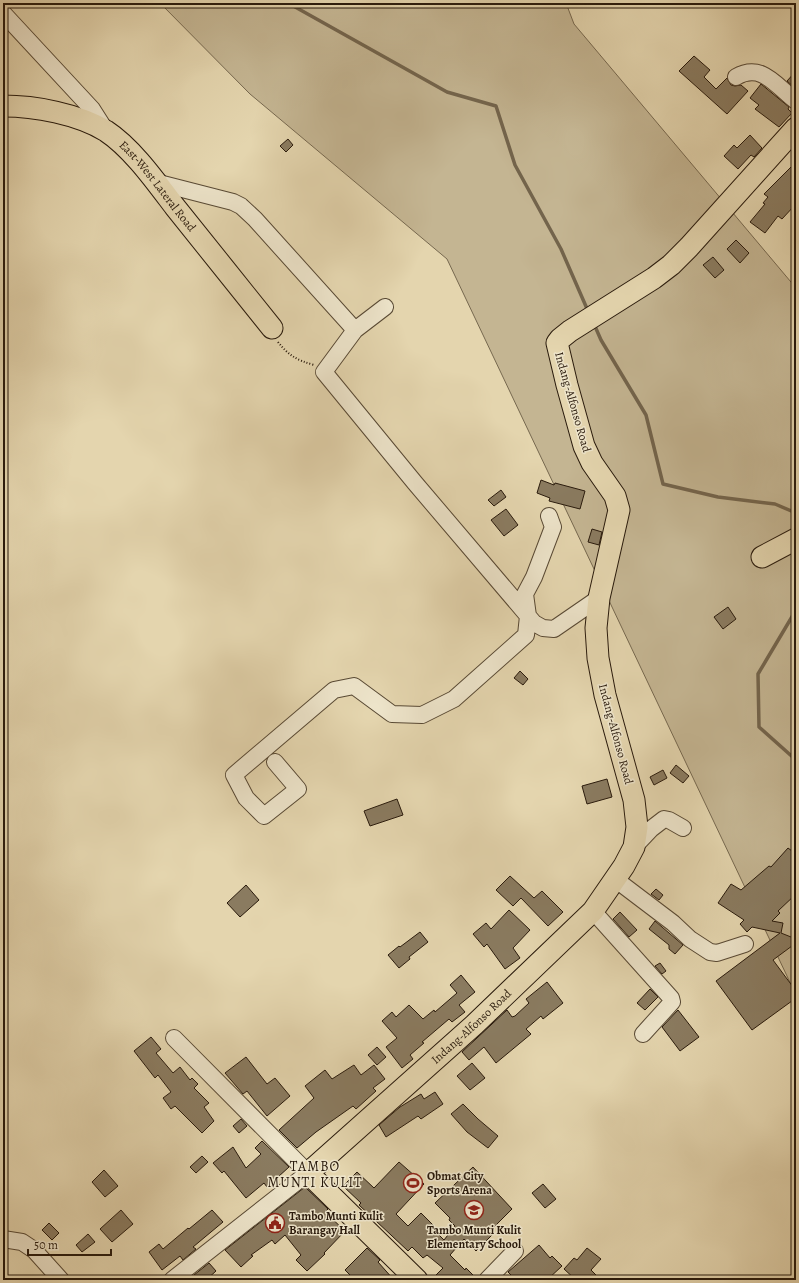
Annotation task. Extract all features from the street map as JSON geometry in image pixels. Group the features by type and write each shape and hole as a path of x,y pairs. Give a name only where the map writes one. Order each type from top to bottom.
{"main road":[{"name":"East-West Lateral Road","path":"3,106 28,108 62,114 91,124 107,132 129,151 272,328"},
{"name":"Indang-Alfonso Road","path":"308,1173 474,1025 593,912 624,866 634,847 637,827 634,800 605,695 598,658 596,628 599,598 619,510 615,496 587,454 567,385 557,343 570,331 638,289 670,265 689,247 796,128"},
{"path":"762,557 796,539"},
{"path":"308,1173 417,1280"}],"street":[{"path":"3,13 92,109 107,132"},
{"path":"736,77 743,73 754,72 764,75 796,100"},
{"path":"155,182 226,199 240,206 255,219 355,330"},
{"path":"385,307 355,330 324,372 534,623 543,628 554,628 599,598"},
{"path":"275,762 298,789 264,816 246,798 234,775 334,690 354,686 392,714 422,716 454,699 526,635 528,616 525,594 534,577 553,527 549,516"},
{"path":"634,847 651,829 664,819 669,820 683,828"},
{"path":"615,879 672,923 690,939 710,952 717,953 745,944"},
{"path":"593,912 671,998 672,1002 668,1008 643,1034"},
{"path":"172,1280 308,1173 174,1038"},
{"path":"3,1239 22,1242 34,1250 62,1280"},
{"path":"487,1280 515,1251"}],"path":[{"path":"272,328 270,332 292,356 301,361 314,365 324,372"}],"shaded area":[{"path":"160,3 566,3 574,24 796,288 796,995 447,259 250,94"}],"building":[{"path":"694,56 710,70 704,77 716,89 727,78 731,85 741,85 748,91 727,114 679,71"},
{"path":"796,71 796,89 787,81"},
{"path":"761,84 789,107 788,109 792,113 779,127 755,109 759,105 750,98"},
{"path":"750,135 762,148 754,157 751,155 738,169 724,156 734,145 737,148"},
{"path":"288,139 293,145 286,152 280,146"},
{"path":"796,162 796,197 791,202 795,205 782,219 778,216 765,233 750,222 765,204 763,203 768,197 764,194"},
{"path":"736,240 749,253 740,263 727,249"},
{"path":"713,257 724,270 715,278 703,265"},
{"path":"541,480 554,485 555,483 585,491 580,509 549,501 550,498 537,493"},
{"path":"501,490 506,497 494,506 488,500"},
{"path":"506,509 518,525 504,536 491,520"},
{"path":"592,529 602,532 599,545 588,542"},
{"path":"728,607 736,619 723,629 714,617"},
{"path":"520,671 528,679 523,685 514,678"},
{"path":"676,765 689,776 683,783 670,773"},
{"path":"663,770 667,778 654,785 650,777"},
{"path":"607,779 612,797 587,804 582,786"},
{"path":"397,799 403,815 370,826 364,811"},
{"path":"788,848 796,854 796,894 778,911 780,913 772,921 783,923 781,933 796,939 796,943 773,960 796,991 796,998 752,1030 716,981 780,933 752,927 747,932 740,924 744,920 718,903 731,884 741,890 769,866 771,867"},
{"path":"510,876 534,898 542,891 563,912 548,926 521,898 513,906 496,890"},
{"path":"246,885 259,900 240,917 227,903"},
{"path":"656,889 663,895 659,900 651,894"},
{"path":"509,910 530,930 513,948 520,958 505,969 487,944 484,947 473,934 486,923 491,929"},
{"path":"620,912 637,930 629,937 613,919"},
{"path":"655,921 683,945 675,954 669,949 669,945 649,929"},
{"path":"420,932 428,942 409,957 410,959 399,968 388,955"},
{"path":"660,963 666,971 662,974 655,966"},
{"path":"461,975 475,992 459,1005 465,1012 452,1022 449,1019 422,1042 424,1043 410,1055 413,1059 402,1068 386,1047 397,1038 382,1021 392,1012 396,1017 409,1005 423,1019 434,1010 435,1012 457,993 450,985"},
{"path":"547,982 563,1003 543,1019 541,1016 526,1029 531,1034 496,1063 484,1047 469,1060 462,1052 507,1010 512,1017 515,1016 529,1003 526,999"},
{"path":"650,989 658,997 645,1010 637,1003"},
{"path":"678,1010 699,1037 680,1051 662,1027"},
{"path":"151,1037 161,1049 156,1053 173,1073 180,1067 190,1080 192,1078 198,1084 194,1088 209,1103 204,1107 214,1121 202,1133 175,1106 171,1109 163,1098 171,1092 158,1075 155,1078 134,1051"},
{"path":"377,1047 386,1057 377,1065 368,1055"},
{"path":"246,1057 267,1084 275,1078 290,1096 267,1116 247,1091 243,1094 225,1073"},
{"path":"472,1063 485,1078 470,1090 457,1076"},
{"path":"354,1065 361,1075 374,1065 385,1079 373,1088 376,1091 356,1109 353,1106 316,1132 297,1148 279,1130 314,1098 305,1086 325,1070 332,1079"},
{"path":"435,1092 443,1104 421,1119 418,1116 386,1137 379,1125 400,1107 421,1094 424,1099"},
{"path":"463,1104 498,1136 488,1148 467,1132 451,1114"},
{"path":"241,1119 247,1126 239,1133 233,1126"},
{"path":"262,1141 289,1167 267,1187 264,1183 246,1198 224,1171 222,1173 213,1163 233,1147 246,1168 261,1154 255,1148"},
{"path":"202,1156 208,1162 196,1173 190,1167"},
{"path":"399,1162 424,1184 396,1214 408,1226 421,1213 433,1225 431,1227 444,1240 455,1226 449,1220 450,1218 435,1203 473,1167 512,1209 491,1230 494,1233 476,1251 464,1239 450,1255 478,1280 431,1280 443,1268 427,1255 423,1258 412,1247 408,1251 359,1205 361,1203 343,1186 357,1172 374,1188"},
{"path":"104,1170 118,1186 105,1197 92,1182"},
{"path":"543,1184 556,1199 545,1208 532,1193"},
{"path":"305,1187 328,1209 325,1212 345,1231 324,1253 325,1254 307,1271 296,1260 301,1255 285,1235 275,1244 272,1240 251,1255 253,1256 241,1267 225,1250"},
{"path":"121,1210 133,1224 112,1242 100,1229"},
{"path":"212,1210 223,1222 193,1247 196,1249 183,1260 180,1256 162,1270 149,1252 159,1244 163,1249"},
{"path":"49,1223 59,1233 52,1240 42,1230"},
{"path":"88,1234 95,1242 82,1252 76,1245"},
{"path":"539,1245 550,1258 552,1256 562,1266 547,1280 516,1280 508,1272"},
{"path":"367,1248 380,1260 378,1262 394,1280 355,1280 345,1270"},
{"path":"587,1248 601,1259 591,1270 601,1280 576,1280 564,1269 574,1258 577,1260"},
{"path":"209,1263 216,1271 206,1280 199,1280 194,1275"}],"waterway":[{"path":"288,3 447,92 496,106 515,165 561,249 588,311"},
{"path":"594,324 601,340 646,415 663,484 718,497 775,504 796,513"},
{"path":"796,610 758,674 759,727 796,760"}],"place":[{"name":"Obmat City Sports Arena","path":"413,1183"},
{"name":"Tambo Munti Kulit Elementary School","path":"474,1210"},
{"name":"Tambo Munti Kulit Barangay Hall","path":"275,1223"}],"district":[{"name":"TAMBO MUNTI KULIT","path":"315,1174"}]}
